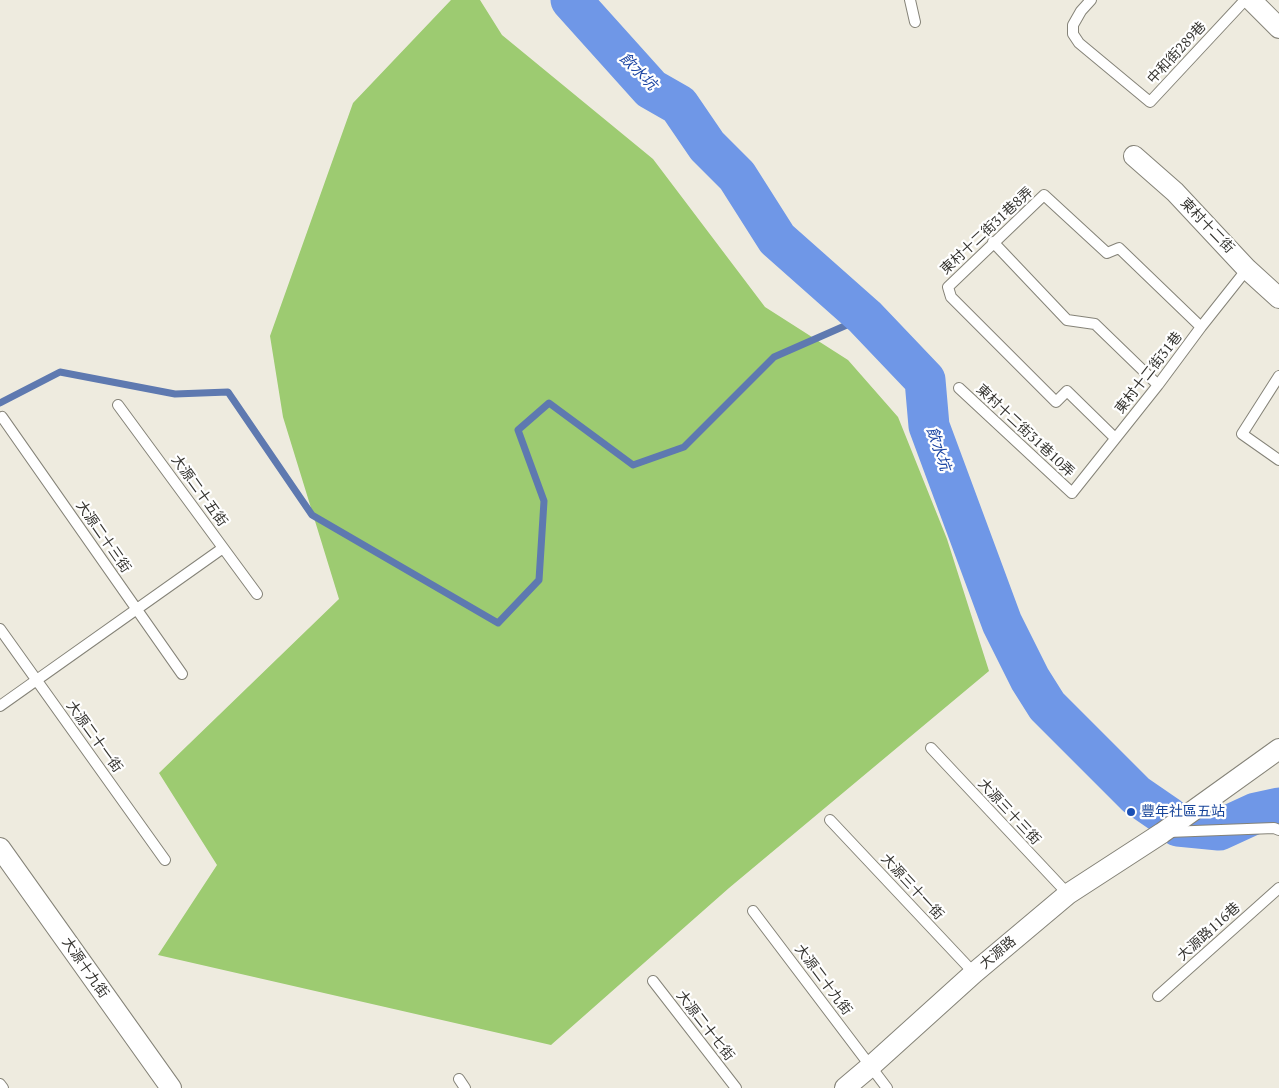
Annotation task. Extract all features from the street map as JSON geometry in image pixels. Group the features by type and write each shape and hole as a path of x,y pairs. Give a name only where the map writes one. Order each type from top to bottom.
{"street":[{"path":"1251,0 1279,28"},
{"name":"東村十二街","path":"1134,156 1175,192 1247,269 1279,298"},
{"name":"大源路","path":"844,1088 974,973 1068,894 1162,833 1279,749"},
{"name":"大源十九街","path":"0,848 171,1088"}],"lane":[{"path":"910,0 915,22"},
{"name":"中和街289巷","path":"1091,0 1081,11 1073,25 1073,34 1079,43 1150,102 1245,0"},
{"name":"東村十二街31巷8弄","path":"1116,438 1067,391 1056,402 951,297 948,287 1044,195 1107,253 1119,248 1201,327"},
{"path":"993,242 1067,320 1095,324 1158,385"},
{"name":"東村十二街31巷","path":"1072,493 1247,269"},
{"path":"1279,376 1242,434 1279,460"},
{"name":"東村十二街31巷10弄","path":"959,388 1072,493"},
{"name":"大源二十五街","path":"118,405 256,594"},
{"name":"大源二十三街","path":"1,417 182,674"},
{"path":"0,706 223,548"},
{"name":"大源二十一街","path":"0,629 165,860"},
{"name":"大源三十三街","path":"931,748 1068,894"},
{"name":"大源三十一街","path":"830,820 974,973"},
{"path":"1162,833 1274,828 1279,830"},
{"name":"大源路116巷","path":"1158,996 1279,888"},
{"name":"大源二十九街","path":"753,911 887,1088"},
{"name":"大源二十七街","path":"653,981 736,1088"},
{"path":"459,1079 465,1088"},
{"path":"0,1084 3,1088"}],"green space":[{"path":"451,0 480,0 502,35 653,159 765,307 848,360 898,417 947,539 989,671 729,888 551,1045 158,955 217,865 159,773 339,599 283,417 270,336 353,103"}],"waterway":[{"name":"飲水坑","path":"571,0 651,89 679,105 707,146 737,176 777,239 865,317 925,380 929,426 1002,623 1030,679 1047,706 1136,795 1178,826 1219,830 1256,813 1279,808"},
{"path":"0,403 60,372 175,394 228,392 312,515 498,623 539,580 544,501 518,430 549,403 633,465 684,447 774,357 865,317"}],"place":[{"name":"豐年社區五站","path":"1131,812"}]}
